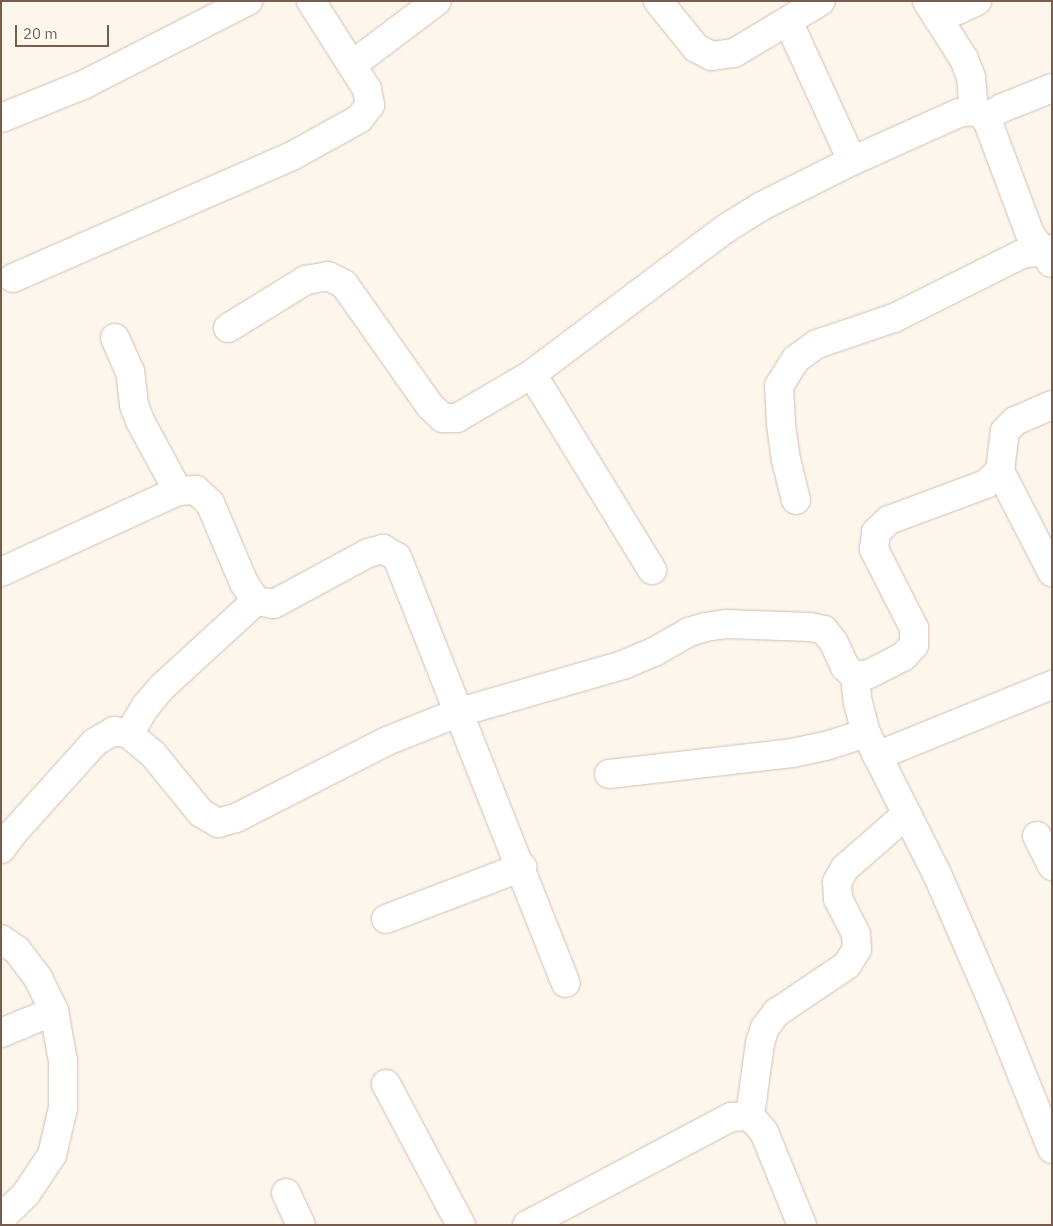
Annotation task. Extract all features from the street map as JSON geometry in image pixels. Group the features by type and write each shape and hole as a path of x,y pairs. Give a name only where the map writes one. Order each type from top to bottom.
{"street":[{"path":"1,118 85,84 248,1"},
{"path":"13,278 292,156 359,119 370,105 367,89 311,1"},
{"path":"352,65 437,1"},
{"path":"658,1 696,48 712,56 734,53 821,1"},
{"path":"976,1 932,10 964,59 971,77 980,114 1030,234 1049,254"},
{"path":"788,21 852,161"},
{"path":"228,328 306,280 328,276 344,284 430,406 443,418 457,418 532,374 725,229 762,206 852,161 959,114 980,114 1051,90"},
{"path":"796,500 785,451 779,386 796,359 817,344 894,318 1022,254 1049,254"},
{"path":"115,338 130,371 134,405 140,421 178,491"},
{"path":"532,374 652,570"},
{"path":"1052,404 1015,421 1005,431 1000,470 1052,572"},
{"path":"855,676 869,674 903,657 914,646 914,628 874,549 876,532 890,520 986,484 1000,470"},
{"path":"1,572 178,491 196,490 210,503 244,583 256,601 274,604 376,551 383,549 398,556 566,982"},
{"path":"129,734 146,706 162,687 256,601"},
{"path":"5,834 95,742 114,731 129,734 153,754 201,813 218,823 236,818 387,740 460,712 623,665 654,652 689,632 705,627 726,624 810,627 824,630 834,643 845,667 855,676 858,703 871,745 937,874 983,978 1052,1149"},
{"path":"609,774 792,753 826,746 871,745 1052,685"},
{"path":"802,1225 764,1132 750,1116 760,1043 765,1028 776,1013 847,965 857,949 856,934 838,899 837,882 845,868 907,814"},
{"path":"1037,836 1052,866"},
{"path":"386,919 522,867"},
{"path":"1,939 17,950 38,978 54,1011 63,1061 63,1108 52,1155 26,1194 1,1218"},
{"path":"1,1033 54,1011"},
{"path":"386,1084 461,1225"},
{"path":"527,1225 731,1117 750,1116"},
{"path":"286,1193 301,1225"}]}
